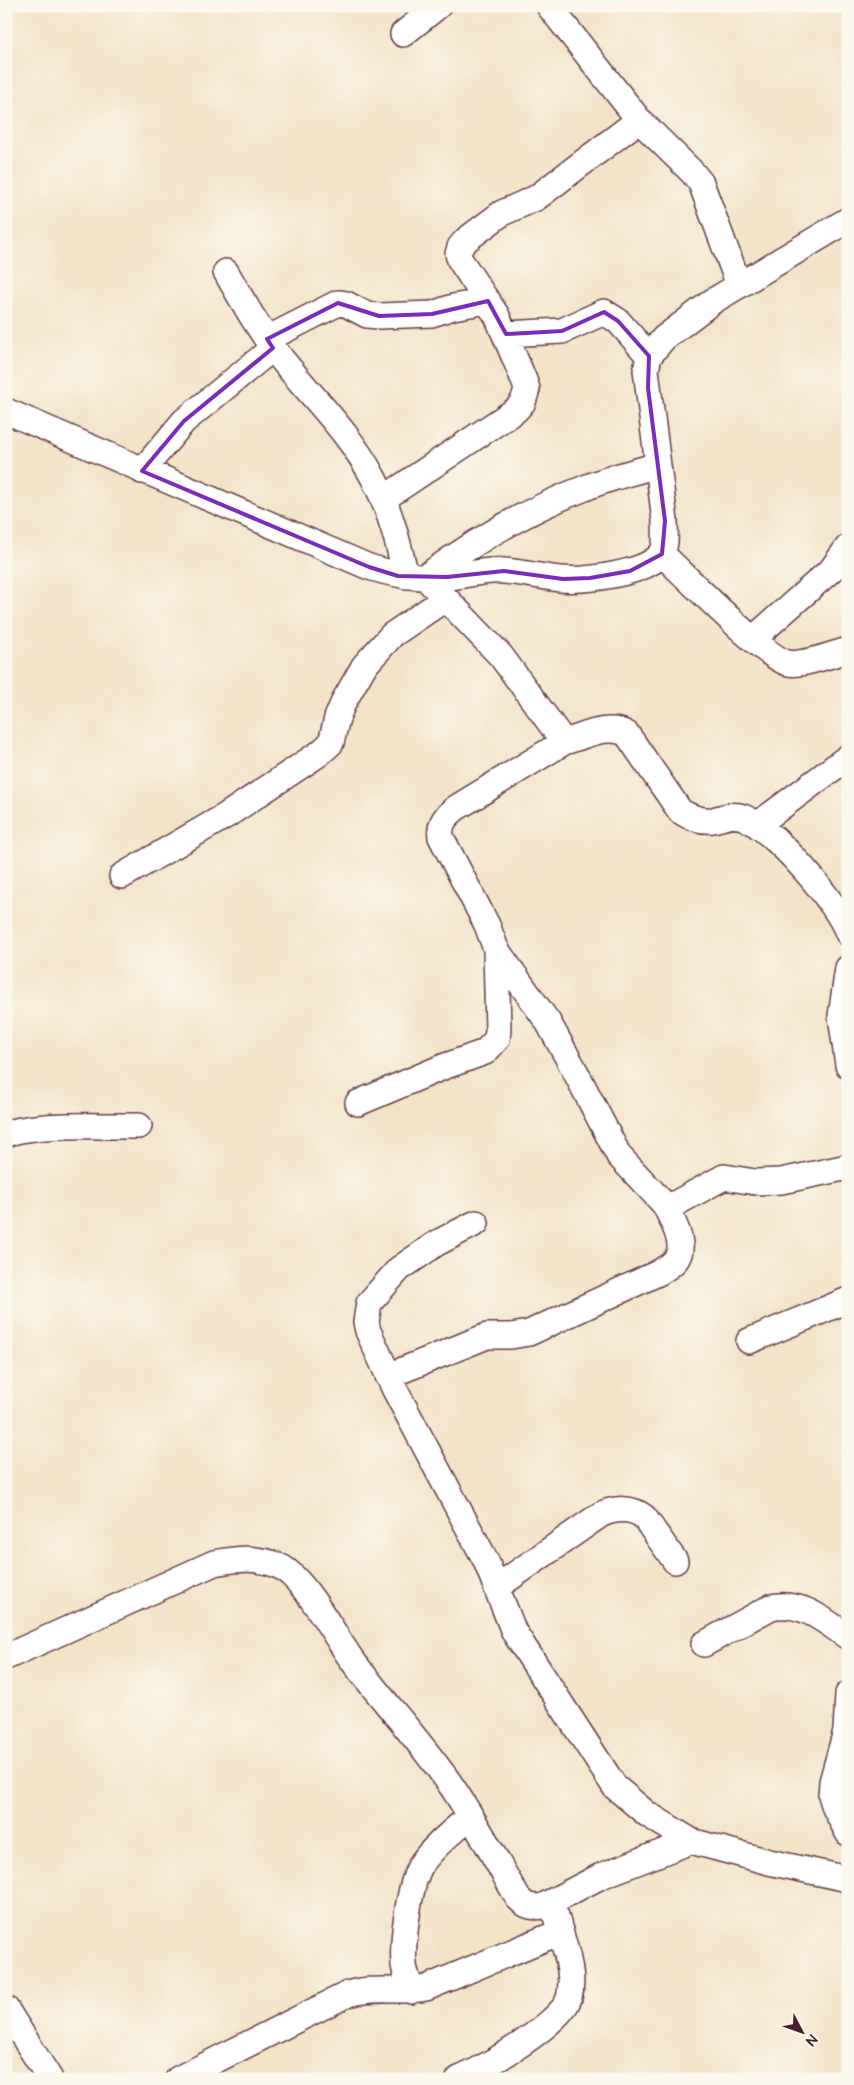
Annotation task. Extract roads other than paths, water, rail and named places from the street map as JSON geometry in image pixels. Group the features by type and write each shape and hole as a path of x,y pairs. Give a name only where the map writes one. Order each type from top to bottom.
{"street":[{"path":"403,34 438,6"},
{"path":"549,6 639,120 692,172 701,184 739,285"},
{"path":"383,499 516,410 523,402 527,390 506,334 488,301 460,260 458,254 460,247 466,240 502,213 536,198 639,120"},
{"path":"6,411 369,567 398,576 447,577 488,571 504,571 563,579 590,578 630,571 648,564 662,554 665,543 665,521 646,370 649,356 664,338 713,301 848,220"},
{"path":"226,272 246,308 270,343 352,445 374,480 416,576 445,599 501,656 564,742"},
{"path":"142,471 184,421 270,343 338,303 346,304 367,315 379,316 432,314 464,304 488,301"},
{"path":"506,334 562,331 604,312 618,321 649,356"},
{"path":"416,576 490,533 553,501 586,487 658,465"},
{"path":"754,640 832,568 848,547"},
{"path":"662,554 754,640 775,657 789,663 803,662 848,650"},
{"path":"122,876 227,814 320,754 331,743 337,718 344,701 364,666 392,635 445,599"},
{"path":"388,1376 486,1336 511,1336 529,1333 658,1273 674,1263 680,1250 680,1241 665,1205 619,1156 548,1022 496,949 487,925 441,837 440,830 446,815 564,742 610,729 620,730 627,734 638,748 680,811 690,817 703,820 713,820 726,815 742,817 757,825 789,853 829,900 848,933"},
{"path":"757,825 848,757"},
{"path":"358,1103 443,1067 485,1052 492,1047 498,1039 496,949"},
{"path":"848,968 841,1016 848,1065"},
{"path":"6,1134 18,1130 50,1127 139,1126"},
{"path":"665,1205 677,1204 724,1177 755,1182 781,1181 848,1167"},
{"path":"476,1223 437,1243 399,1269 369,1303 366,1312 368,1331 388,1376 466,1519 486,1561 514,1632 615,1787 647,1814 691,1841 769,1862 848,1879"},
{"path":"749,1341 848,1300"},
{"path":"497,1587 600,1515 616,1509 639,1512 644,1516 675,1561"},
{"path":"6,1657 214,1563 240,1559 265,1562 280,1567 298,1582 352,1660 415,1737 444,1776 522,1902 526,1905 533,1908 552,1902 601,1876 691,1841"},
{"path":"704,1644 771,1607 781,1604 797,1606 808,1611 848,1637"},
{"path":"848,1694 846,1730 832,1782 831,1795 835,1808 848,1833"},
{"path":"411,1991 404,1967 404,1948 415,1879 421,1865 430,1853 470,1817"},
{"path":"460,2079 494,2060 549,2023 563,2010 568,1999 570,1970 552,1902"},
{"path":"178,2079 348,1994 371,1990 411,1991 426,1988 560,1932"},
{"path":"6,2009 50,2079"}]}
